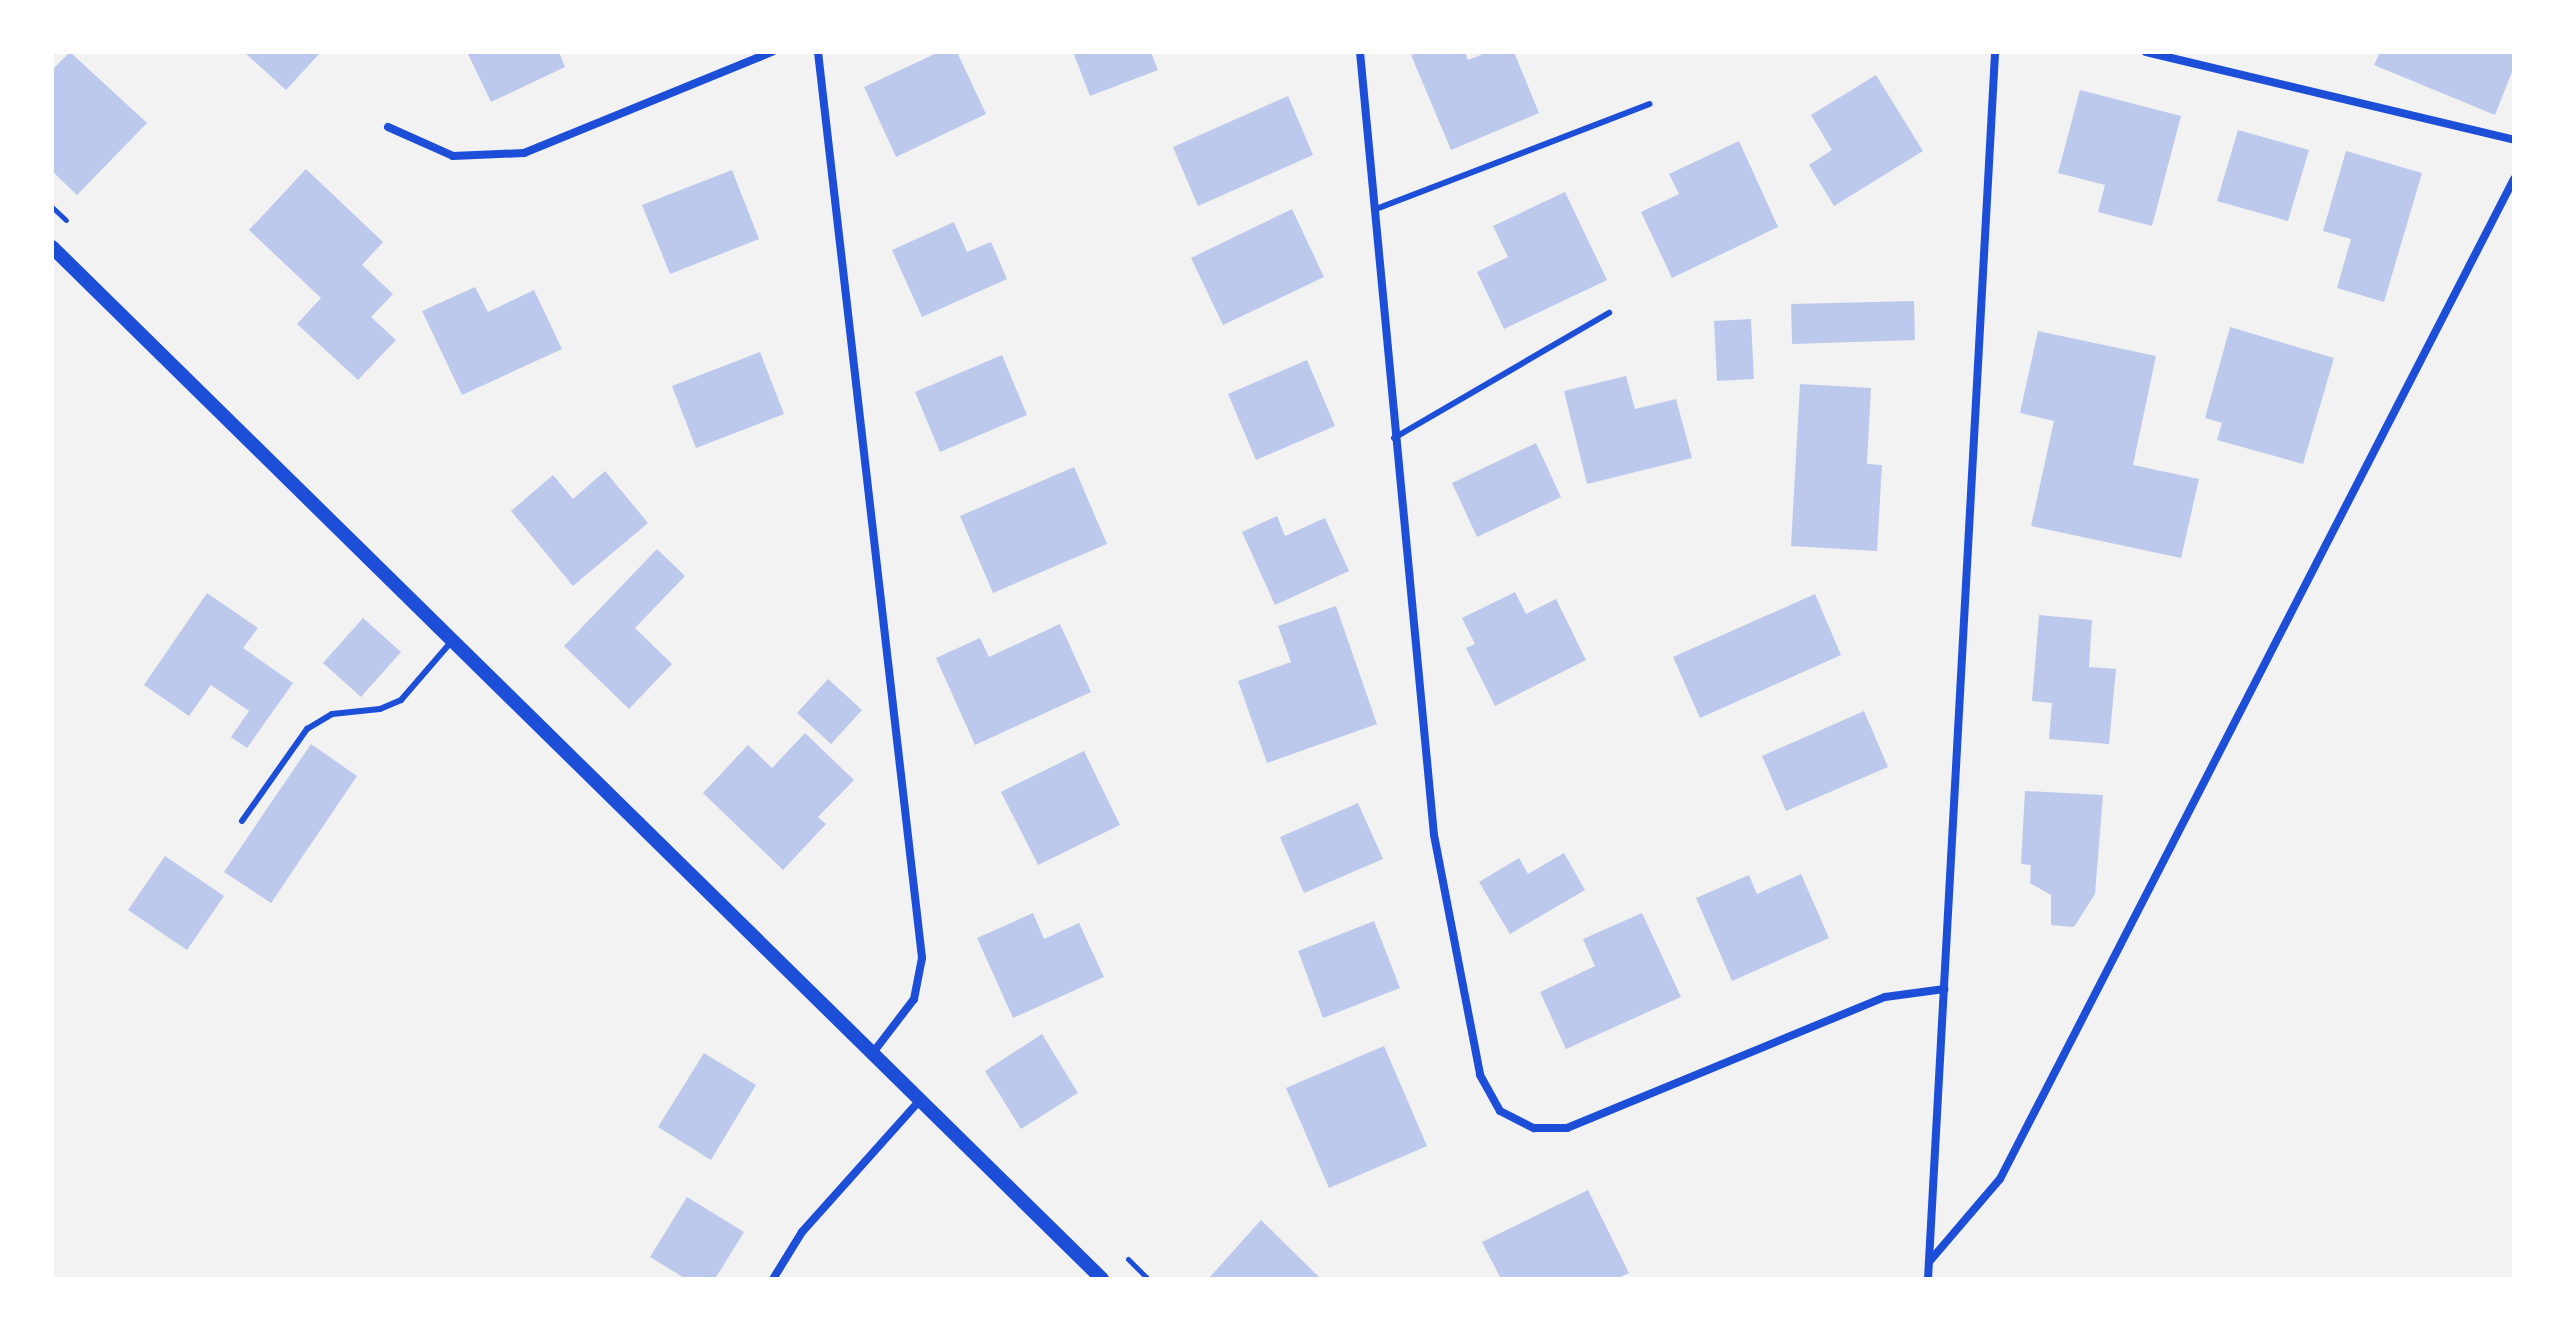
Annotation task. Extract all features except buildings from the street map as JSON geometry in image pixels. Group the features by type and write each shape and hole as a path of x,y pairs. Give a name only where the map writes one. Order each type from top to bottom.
{"street":[{"path":"388,127 453,156 524,153 772,52"},
{"path":"818,52 922,958 914,999 872,1054"},
{"path":"1360,52 1394,438 1434,835 1480,1075 1500,1111 1534,1128 1567,1128 1885,997 1944,989"},
{"path":"1928,1279 1995,52"},
{"path":"2146,52 2514,140"},
{"path":"1929,1262 2000,1179 2514,179"},
{"path":"52,247 1102,1279"},
{"path":"773,1279 802,1232 920,1100"}],"lane":[{"path":"1376,209 1650,104"},
{"path":"1394,438 1609,313"},
{"path":"242,821 307,729 332,714 380,709 401,700 454,640"}]}
